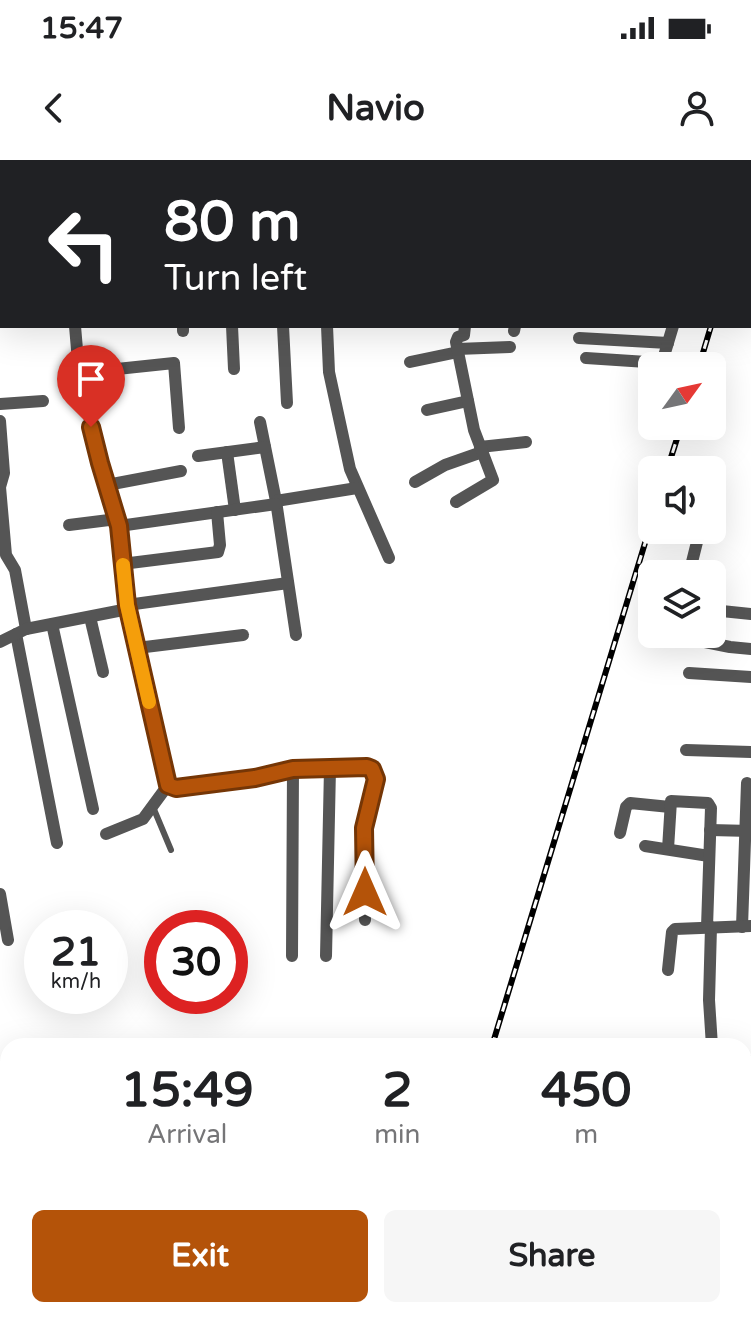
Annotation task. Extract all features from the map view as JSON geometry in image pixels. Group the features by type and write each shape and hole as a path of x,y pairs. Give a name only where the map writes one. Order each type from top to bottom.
{"street":[{"path":"75,328 79,373 118,522 127,607 168,785 143,819 106,834"},
{"path":"232,328 234,369"},
{"path":"283,328 287,403"},
{"path":"327,328 329,372 350,469 389,558"},
{"path":"456,502 493,480 474,430 457,350 456,339 464,335 465,328"},
{"path":"665,352 672,328"},
{"path":"579,338 668,343"},
{"path":"410,362 457,350 510,347"},
{"path":"586,358 638,363"},
{"path":"79,373 174,363 179,428"},
{"path":"0,404 43,401"},
{"path":"427,410 468,401"},
{"path":"0,421 2,540 15,570 21,631 57,843"},
{"path":"260,422 276,502 296,635"},
{"path":"415,482 481,450 526,442"},
{"path":"198,456 265,447"},
{"path":"227,452 235,510"},
{"path":"107,485 181,471"},
{"path":"69,525 235,510 357,488"},
{"path":"122,564 218,552 217,512"},
{"path":"0,642 21,631 127,607 288,583"},
{"path":"726,611 751,614"},
{"path":"90,617 103,672"},
{"path":"52,624 93,809"},
{"path":"137,648 243,635"},
{"path":"726,646 751,649"},
{"path":"689,673 751,677"},
{"path":"686,750 751,752"},
{"path":"326,956 330,768"},
{"path":"168,785 176,788 255,778 293,769 372,769 376,774 376,784 364,828 365,920"},
{"path":"292,956 293,769"},
{"path":"668,970 674,930 746,926 748,790"},
{"path":"620,833 626,807 630,803 670,807"},
{"path":"668,849 670,803 708,803 711,808 711,1038"},
{"path":"710,830 748,831"},
{"path":"645,846 709,856"},
{"path":"0,894 8,940"}],"lane":[{"path":"153,807 171,850"}],"railway":[{"path":"703,352 710,328"},
{"path":"671,456 677,440"},
{"path":"494,1038 645,544"}],"slow traffic":[{"path":"123,565 127,605 149,702"}],"route":[{"path":"91,427 119,526 127,605 168,785 176,788 255,778 299,768 372,769 376,779 364,828 365,892"}]}
